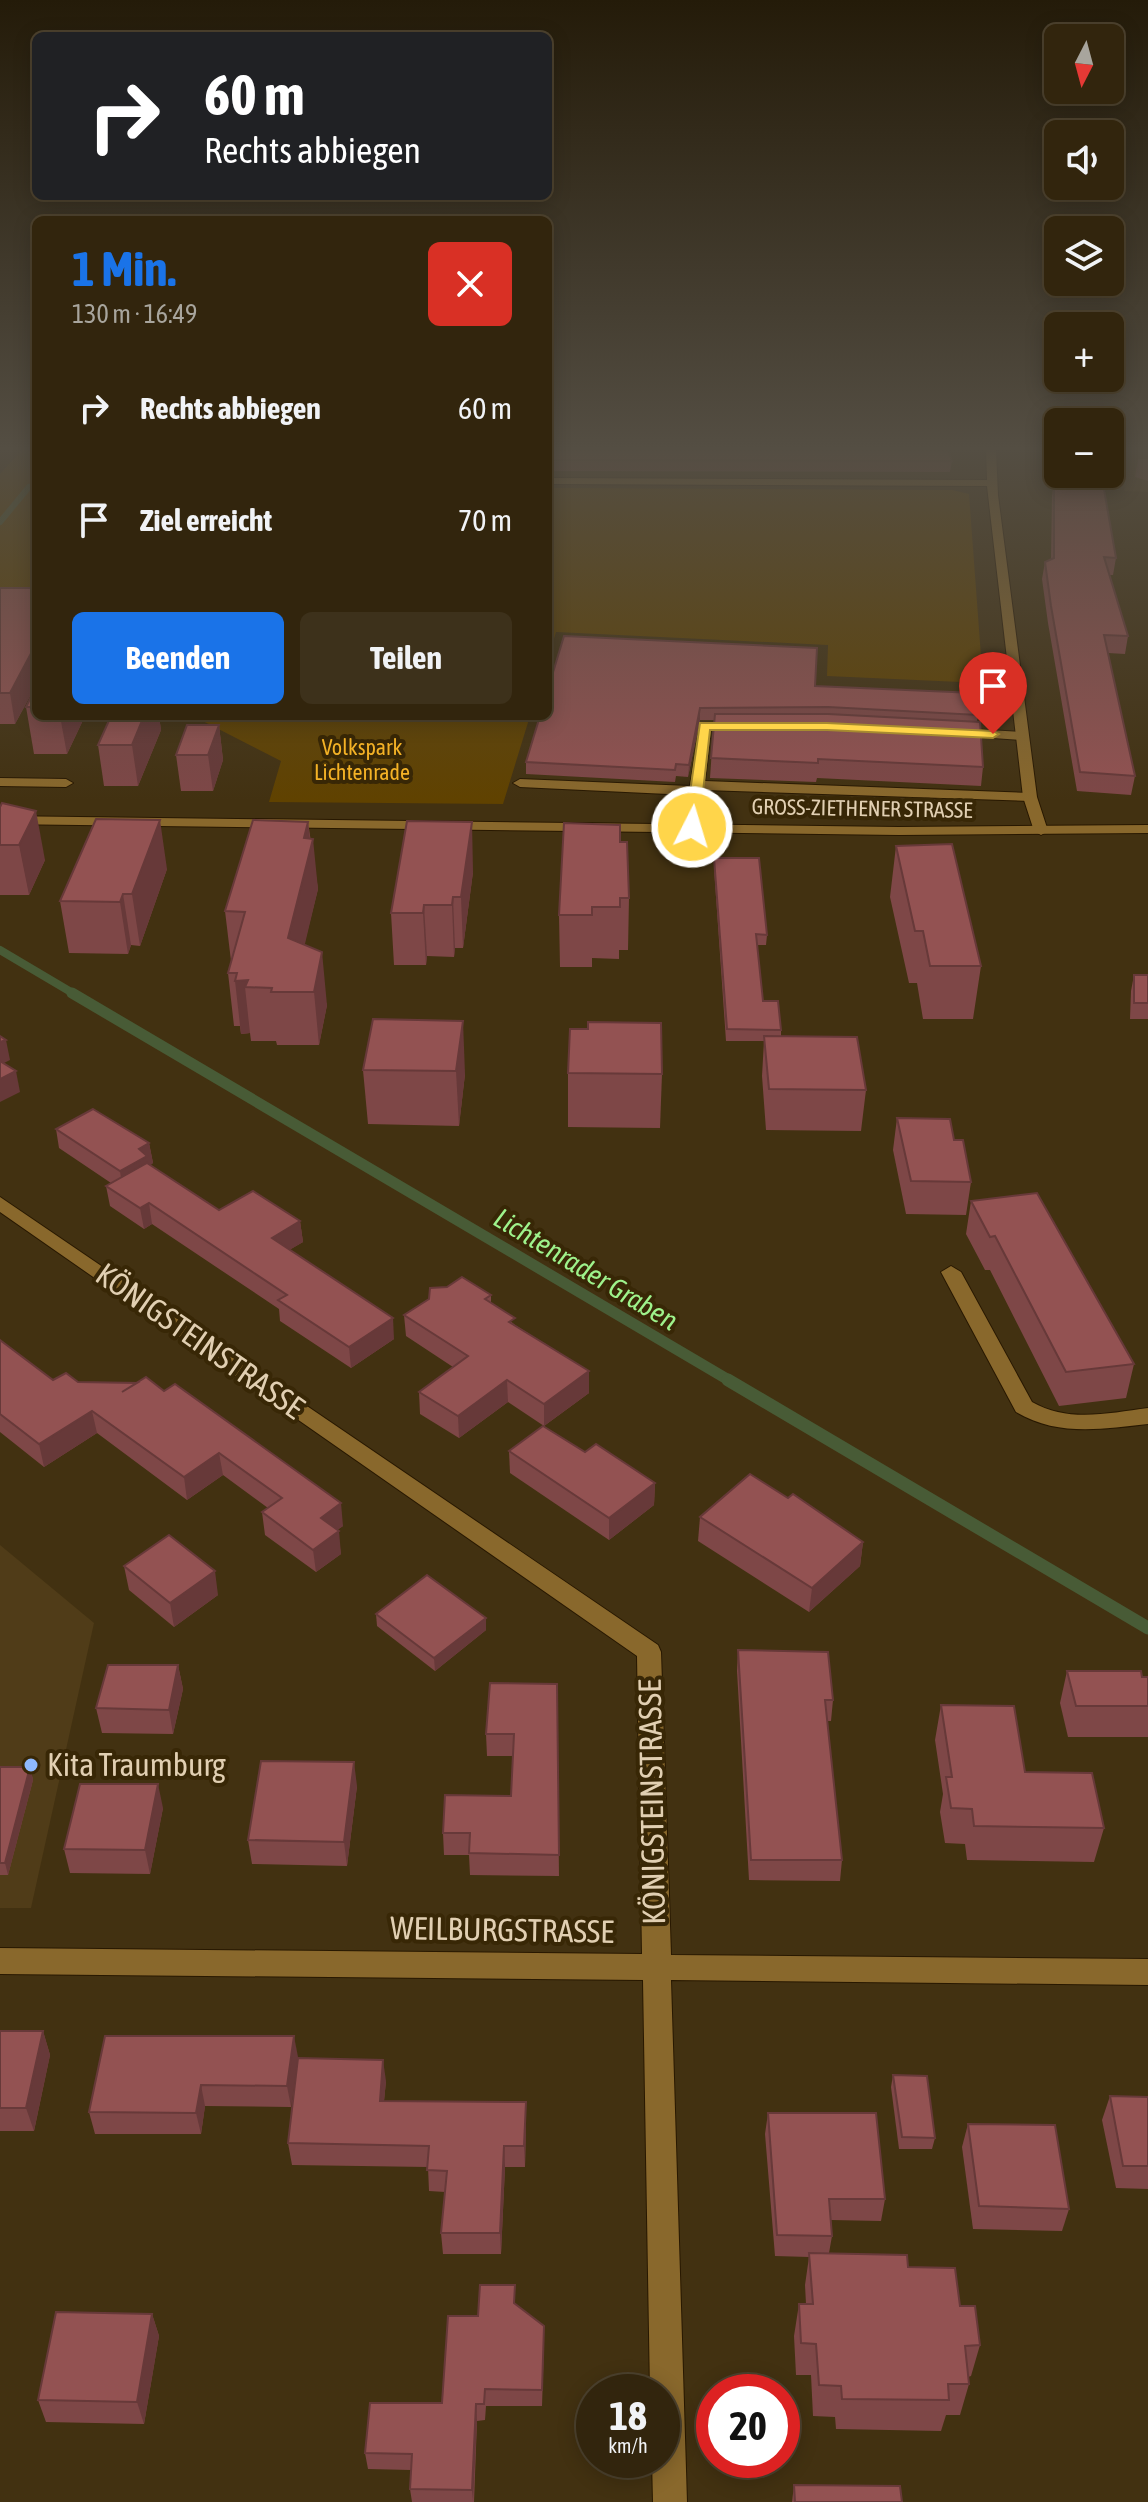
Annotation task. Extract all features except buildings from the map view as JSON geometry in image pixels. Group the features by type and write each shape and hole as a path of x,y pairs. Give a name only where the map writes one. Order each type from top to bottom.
{"street":[{"path":"1003,567 1030,797 1041,831"},
{"path":"692,827 705,726 748,726"},
{"path":"933,731 1022,736"},
{"path":"0,782 66,783"},
{"path":"520,783 1030,797"},
{"name":"GROSS-ZIETHENER STRASSE","path":"0,820 1041,831 1148,829"},
{"name":"KÖNIGSTEINSTRASSE","path":"0,1203 649,1652 654,1967 670,2502"},
{"path":"951,1272 1024,1407 1041,1419 1073,1423 1148,1416"},
{"name":"WEILBURGSTRASSE","path":"0,1961 1148,1972"}],"shaded area":[{"name":"Kita Traumburg","path":"0,1545 94,1623 31,1908 0,1908"}],"green space":[{"path":"0,567 32,567 32,607 0,607"},
{"path":"552,567 974,567 983,683 827,676 828,645 556,632 552,646"},
{"name":"Volkspark Lichtenrade","path":"201,720 529,720 503,804 269,802 281,761"}],"waterway":[{"name":"Lichtenrader Graben","path":"0,950 76,995"},
{"name":"Lichtenrader Graben","path":"72,993 732,1382"},
{"name":"Lichtenrader Graben","path":"728,1380 1148,1628"}],"place":[{"name":"Kita Traumburg","path":"31,1765"}],"route":[{"path":"692,827 705,726 827,726 993,734"}]}
